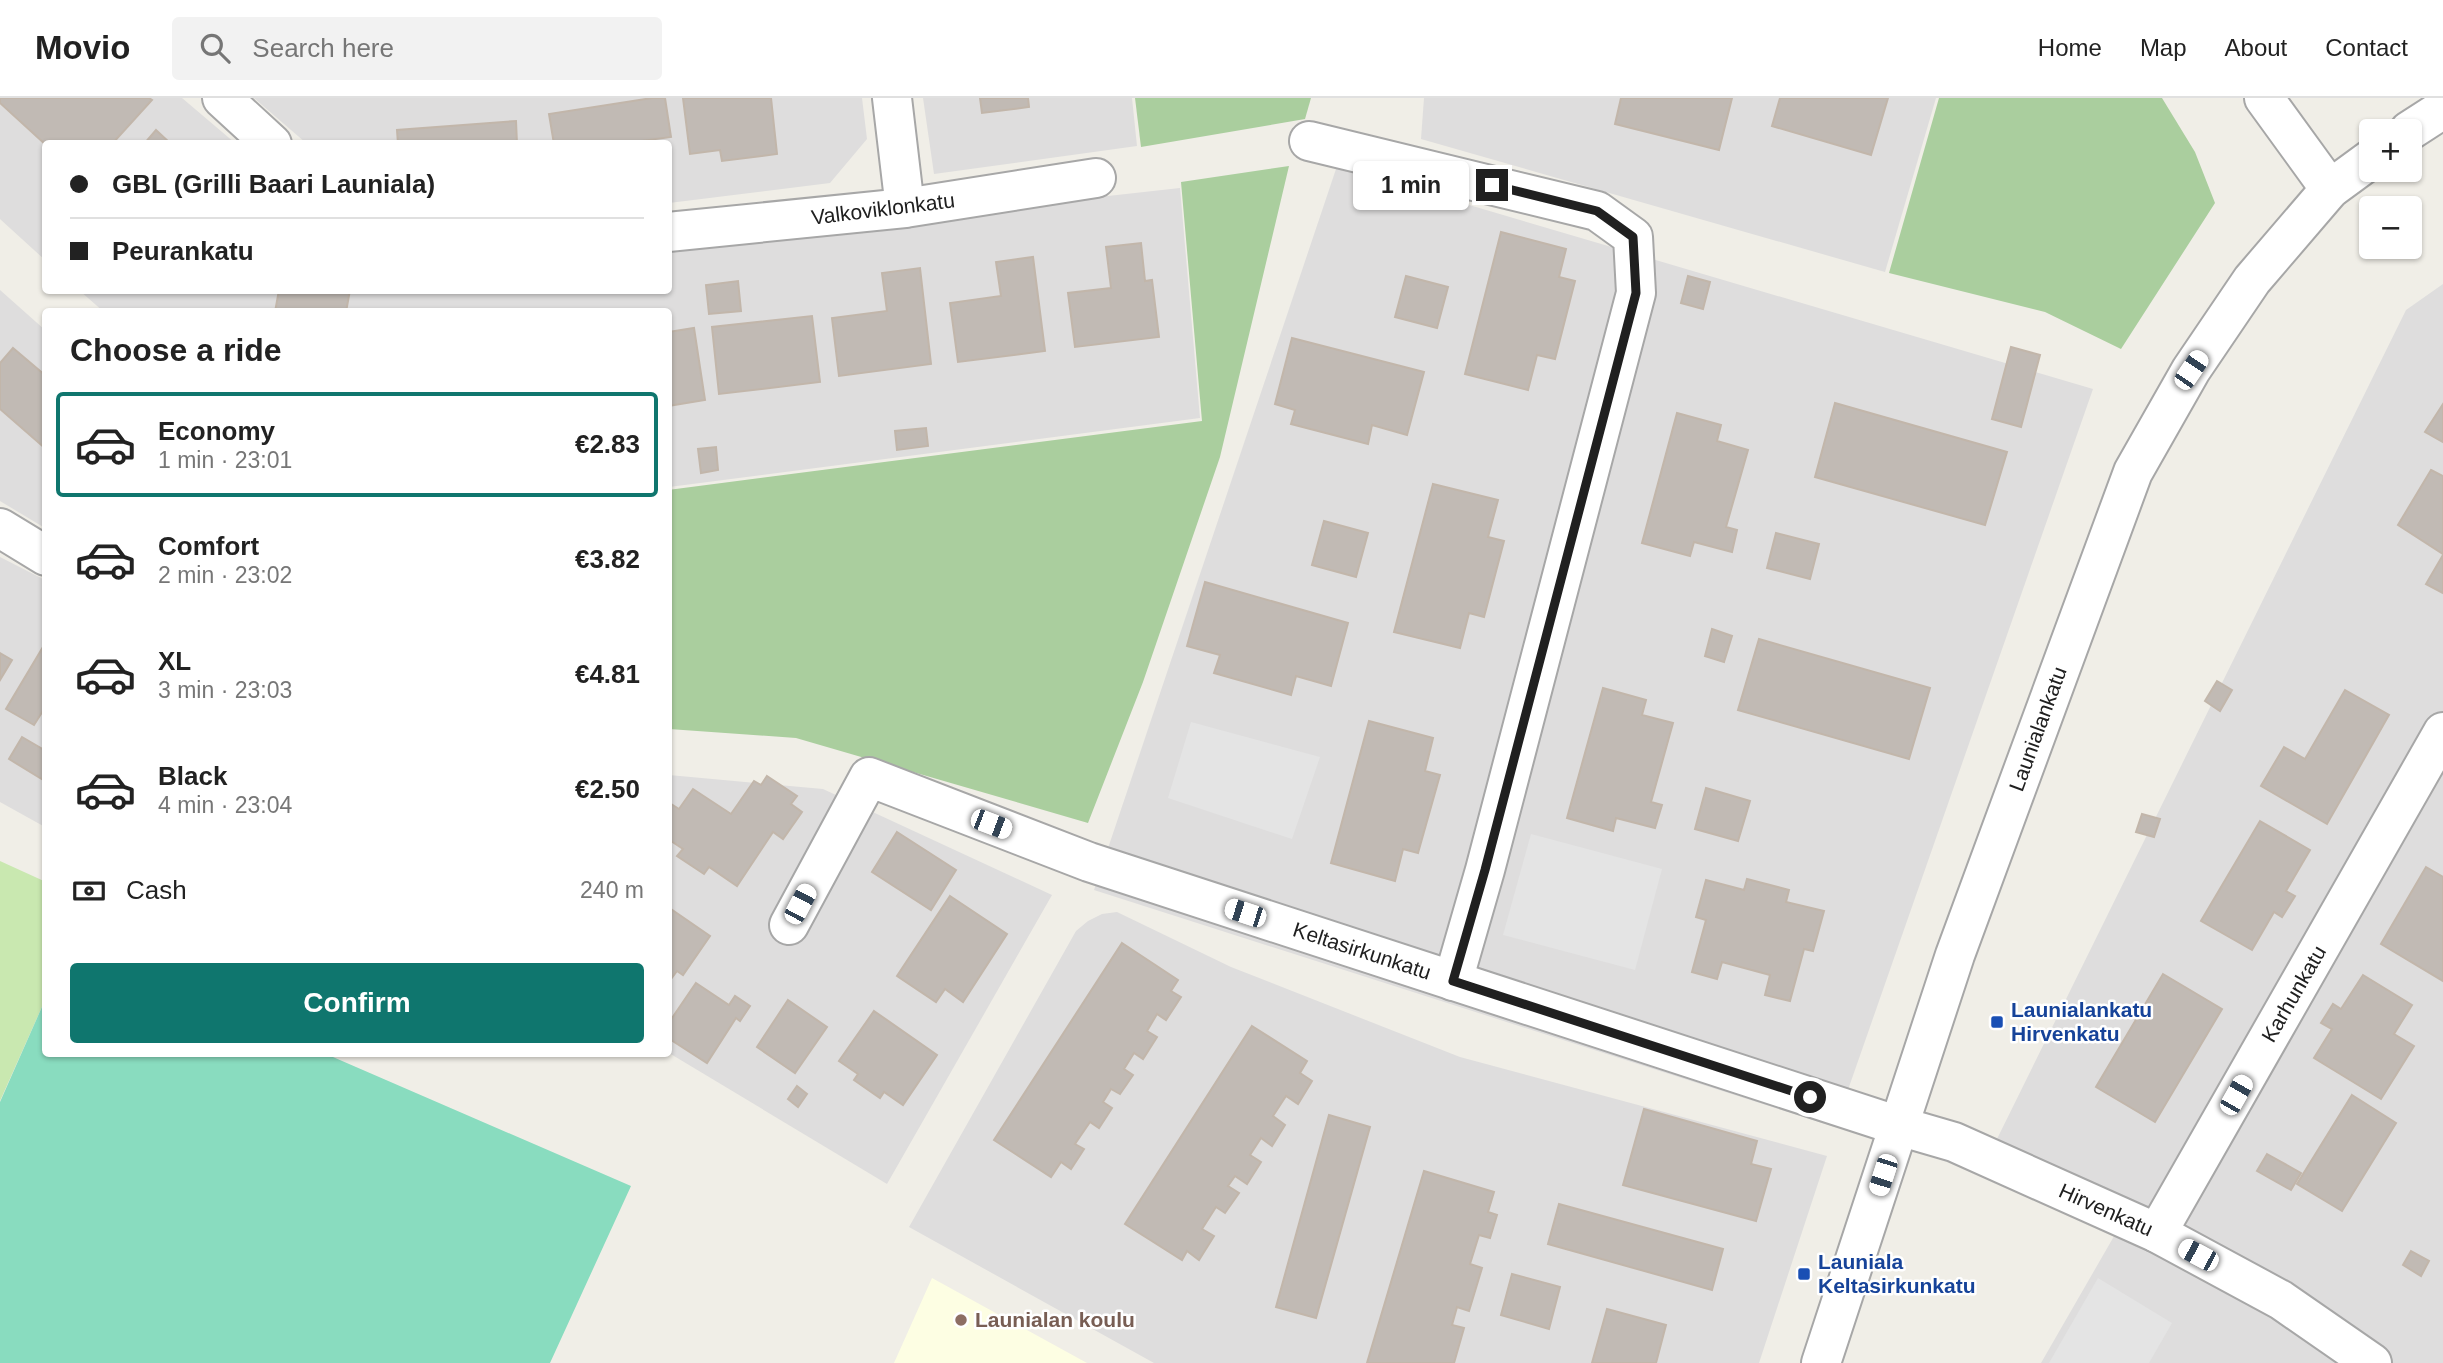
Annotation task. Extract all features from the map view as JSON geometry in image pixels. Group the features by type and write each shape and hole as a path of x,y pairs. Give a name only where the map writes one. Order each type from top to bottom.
{"street":[{"path":"222,98 268,140"},
{"path":"892,98 905,208"},
{"path":"2264,98 2330,189"},
{"path":"2422,123 2443,109"},
{"path":"1308,141 1597,211 1633,237 1636,293 1485,870 1453,981"},
{"name":"Launialankatu","path":"1821,1363 1955,955 2133,472 2191,370 2252,280 2330,189 2359,168"},
{"name":"Valkoviklonkatu","path":"672,232 905,208 1096,178"},
{"path":"0,528 42,554"},
{"name":"Karhunkatu","path":"2157,1233 2437,744"},
{"name":"Keltasirkunkatu","path":"789,925 869,777 1089,862 1899,1126"},
{"name":"Hirvenkatu","path":"1899,1126 1954,1142 2157,1233 2281,1300 2372,1363"}],"shaded area":[{"path":"0,98 182,98 231,140 42,140 42,257 0,219"},
{"path":"254,98 862,98 867,139 830,183 672,203 672,140 303,140"},
{"path":"923,98 1132,98 1137,146 934,174"},
{"path":"1424,98 1936,98 1885,272 1421,139"},
{"path":"1337,166 2093,389 1835,1127 1094,890"},
{"path":"1180,188 1200,418 672,487 672,308 99,308 83,294 672,294 672,245"},
{"path":"2443,284 2443,1363 2041,1363 2132,1205 1997,1139 2406,310"},
{"path":"0,290 42,327 42,526 0,501"},
{"path":"0,557 42,578 42,825 0,802"},
{"path":"1191,722 1320,757 1292,839 1168,798"},
{"path":"672,775 823,789 1052,895 887,1184 672,1055"},
{"path":"1531,834 1662,869 1635,970 1503,935"},
{"path":"1117,912 1231,967 1460,1057 1827,1156 1759,1363 1154,1363 909,1227 1076,931 1102,914"},
{"name":"Launialan koulu","path":"932,1278 1087,1363 894,1363"},
{"path":"2098,1278 2172,1323 2149,1363 2049,1363"}],"green space":[{"path":"1135,98 1311,98 1305,119 1141,147"},
{"path":"1939,98 2162,98 2195,152 2215,203 2121,349 2045,312 1889,273"},
{"path":"1289,166 1220,457 1143,682 1088,823 796,738 672,729 672,489 1202,421 1181,182"},
{"path":"0,861 42,880 42,1007 0,1101"},
{"path":"42,1007 42,1057 333,1057 631,1186 550,1363 0,1363 0,1102"}],"building":[{"path":"0,98 152,100 116,140 42,141 0,103"},
{"path":"665,98 671,137 648,140 553,140 549,114"},
{"path":"683,98 771,98 777,154 722,161 720,150 690,154"},
{"path":"980,98 1028,98 1029,107 982,113"},
{"path":"1621,98 1732,98 1719,150 1615,124"},
{"path":"1780,98 1888,98 1871,155 1772,126"},
{"path":"516,121 517,140 398,140 397,130"},
{"path":"156,130 167,140 147,140"},
{"path":"1501,232 1566,249 1559,277 1575,281 1555,359 1537,355 1528,390 1465,374"},
{"path":"1141,243 1145,281 1152,280 1159,337 1075,347 1068,293 1111,288 1106,247"},
{"path":"1033,257 1045,351 958,362 950,303 1001,296 996,262"},
{"path":"920,268 931,364 839,376 832,318 887,311 882,273"},
{"path":"1406,276 1448,287 1437,328 1395,317"},
{"path":"1688,276 1710,282 1703,309 1681,303"},
{"path":"738,281 741,311 709,314 706,285"},
{"path":"278,294 349,294 347,308 276,308"},
{"path":"812,316 820,382 719,394 712,327"},
{"path":"694,328 705,400 672,405 672,331"},
{"path":"1292,338 1424,372 1407,435 1372,425 1368,444 1291,424 1295,410 1275,404"},
{"path":"2011,347 2040,355 2021,427 1992,419"},
{"path":"13,348 42,373 42,446 0,409 0,363"},
{"path":"1835,403 2007,452 1985,525 1815,477"},
{"path":"2443,404 2443,442 2425,432"},
{"path":"1677,413 1721,425 1717,441 1748,450 1726,527 1737,530 1732,552 1694,542 1690,556 1642,543"},
{"path":"926,428 928,446 897,450 895,431"},
{"path":"716,447 718,470 701,473 698,449"},
{"path":"2431,470 2443,476 2443,554 2398,525"},
{"path":"1433,484 1498,500 1488,537 1504,541 1484,617 1469,613 1460,648 1394,632"},
{"path":"1324,521 1368,533 1356,577 1312,565"},
{"path":"1776,533 1819,544 1810,579 1767,568"},
{"path":"2443,555 2443,593 2426,584"},
{"path":"1205,582 1348,623 1331,686 1296,676 1291,695 1214,673 1220,655 1187,646"},
{"path":"1712,629 1732,636 1724,662 1705,656"},
{"path":"1759,639 1930,688 1909,759 1738,710"},
{"path":"42,649 42,712 34,725 6,709"},
{"path":"0,653 12,660 0,680"},
{"path":"2217,681 2232,690 2220,711 2205,701"},
{"path":"1603,688 1646,700 1642,715 1673,723 1651,802 1662,805 1655,828 1616,818 1613,831 1567,818"},
{"path":"2345,690 2389,715 2327,824 2261,786 2284,747 2305,759"},
{"path":"1369,721 1433,738 1425,771 1440,775 1418,853 1403,849 1395,881 1331,863"},
{"path":"22,737 42,749 42,779 9,759"},
{"path":"767,776 797,796 791,804 802,812 783,839 773,832 737,886 709,867 704,874 677,856 683,849 672,842 672,805 679,809 693,789 731,814 754,781 761,785"},
{"path":"1706,788 1750,801 1738,841 1695,829"},
{"path":"2142,814 2160,819 2154,837 2136,832"},
{"path":"2260,821 2310,850 2286,891 2295,896 2282,917 2274,912 2252,950 2201,921"},
{"path":"897,832 956,870 931,910 872,872"},
{"path":"2426,867 2443,877 2443,981 2381,944"},
{"path":"1747,879 1789,890 1786,902 1824,911 1813,951 1804,949 1790,1001 1765,995 1770,975 1722,962 1717,979 1692,972 1706,920 1696,917 1706,880 1744,890"},
{"path":"950,896 1007,934 963,1002 945,989 936,1002 897,976"},
{"path":"672,910 710,936 683,975 677,971 672,978"},
{"path":"1122,943 1178,980 1171,991 1181,997 1166,1020 1157,1014 1147,1031 1157,1037 1143,1059 1134,1053 1124,1069 1133,1075 1120,1094 1111,1089 1103,1102 1112,1108 1099,1128 1090,1122 1075,1144 1084,1149 1071,1169 1061,1162 1051,1177 994,1140"},
{"path":"2163,974 2222,1009 2155,1122 2096,1087"},
{"path":"2363,975 2412,1005 2394,1034 2414,1046 2381,1099 2314,1058 2332,1029 2321,1023 2333,1004 2341,1009"},
{"path":"696,983 729,1005 735,996 750,1006 740,1021 736,1018 707,1063 672,1041 672,1018"},
{"path":"788,1000 827,1027 795,1073 757,1047"},
{"path":"874,1011 937,1055 903,1105 884,1092 880,1098 854,1080 858,1074 839,1061"},
{"path":"1252,1026 1307,1061 1300,1073 1312,1081 1298,1104 1286,1096 1273,1116 1285,1125 1272,1146 1261,1138 1250,1155 1261,1162 1247,1184 1235,1176 1228,1186 1239,1193 1225,1213 1216,1207 1202,1229 1214,1236 1199,1260 1187,1251 1182,1260 1125,1224"},
{"path":"797,1086 807,1094 798,1107 788,1099"},
{"path":"2352,1095 2396,1123 2342,1211 2297,1184"},
{"path":"1644,1109 1757,1141 1751,1164 1771,1169 1756,1221 1623,1185"},
{"path":"1329,1115 1370,1127 1316,1318 1276,1307"},
{"path":"2267,1154 2301,1173 2291,1190 2257,1171"},
{"path":"1424,1171 1494,1192 1488,1212 1497,1215 1490,1238 1479,1235 1470,1264 1482,1268 1469,1311 1457,1307 1452,1325 1464,1328 1454,1363 1367,1363"},
{"path":"1559,1204 1723,1249 1712,1290 1548,1244"},
{"path":"2411,1251 2429,1261 2421,1276 2403,1265"},
{"path":"1512,1274 1560,1287 1549,1329 1501,1315"},
{"path":"1607,1309 1666,1325 1656,1363 1592,1363"}],"place":[{"name":"Launialankatu Hirvenkatu","path":"1997,1022"},
{"name":"Launiala Keltasirkunkatu","path":"1804,1274"},
{"name":"Launialan koulu","path":"961,1320"}],"route":[{"path":"1492,185 1597,211 1633,237 1636,293 1485,870 1453,981 1810,1097"}]}
